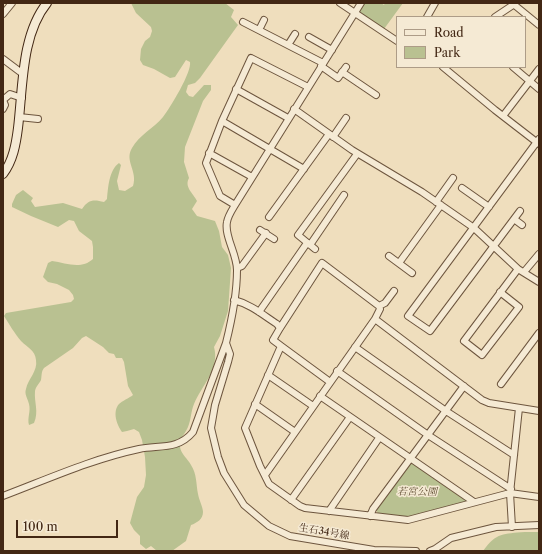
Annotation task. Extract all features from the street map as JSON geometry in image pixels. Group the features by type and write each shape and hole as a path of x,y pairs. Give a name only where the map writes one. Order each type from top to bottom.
{"main road":[{"path":"3,174 14,153 22,98 23,74 34,28 38,17 47,3"}],"street":[{"path":"3,14 12,3"},
{"path":"340,3 396,40"},
{"path":"3,496 123,452 147,447 175,445 187,439 195,428 230,329 237,268 226,229 227,222 235,205 288,118 361,3"},
{"path":"428,16 435,3"},
{"path":"496,16 513,4 522,15"},
{"path":"526,17 539,25"},
{"path":"259,30 264,20"},
{"path":"242,22 288,45 322,65 338,78 344,69 374,93 376,86"},
{"path":"288,45 295,34"},
{"path":"309,37 332,50"},
{"path":"235,205 220,196 206,162 222,121 251,58 308,87"},
{"path":"3,59 23,74"},
{"path":"448,68 503,116 538,142 408,316 430,331 520,211"},
{"path":"514,68 539,89"},
{"path":"503,116 539,69"},
{"path":"236,89 288,118"},
{"path":"3,109 5,105 3,100 10,94 22,98"},
{"path":"294,109 357,154 422,192 474,228 521,271 539,282"},
{"path":"19,117 38,119"},
{"path":"269,217 304,169 346,118"},
{"path":"222,121 304,169"},
{"path":"210,153 252,177"},
{"path":"311,246 298,235 357,154"},
{"path":"399,263 439,204 453,178"},
{"path":"462,188 489,207"},
{"path":"259,312 311,246 344,195"},
{"path":"514,219 522,225"},
{"path":"260,230 274,239"},
{"path":"237,268 242,266 266,234"},
{"path":"500,292 519,307 482,355 464,341 500,292 539,254"},
{"path":"389,256 412,272"},
{"path":"330,382 273,340 322,263 379,306"},
{"path":"379,306 385,303 394,291"},
{"path":"234,300 244,303 259,312 277,324 280,328"},
{"path":"264,476 312,406 375,319 380,309 379,306"},
{"path":"375,319 482,400 539,412"},
{"path":"501,384 539,333"},
{"name":"生石34号線","path":"226,343 230,354 215,405 211,428 218,457 224,473 244,505 269,526 290,536 374,550 416,551"},
{"path":"281,346 245,428 268,484 291,500 305,508 408,520 510,491"},
{"path":"355,347 446,411 514,455"},
{"path":"337,371 510,491 539,497"},
{"path":"268,375 312,406"},
{"path":"370,516 464,386"},
{"path":"320,396 474,502"},
{"path":"255,404 295,432"},
{"path":"512,527 510,491 519,408"},
{"path":"291,500 350,417"},
{"path":"329,511 380,438"},
{"path":"430,551 451,538 496,527 539,525"}],"green space":[{"path":"131,3 225,3 234,10 231,17 238,25 200,78 195,83 188,85 186,92 189,96 193,97 204,85 211,85 211,90 203,101 185,147 184,162 189,178 188,187 197,201 192,209 197,216 215,221 219,231 222,247 228,255 231,268 228,311 220,336 214,347 215,363 209,377 197,397 187,430 181,438 180,443 182,452 193,468 203,514 199,520 191,525 186,541 172,551 157,551 151,546 146,549 140,544 140,536 130,523 137,497 144,487 146,475 145,457 139,432 134,429 122,432 118,426 116,418 116,411 119,404 133,395 128,386 122,358 116,358 114,354 109,353 103,347 86,336 82,338 73,348 43,369 41,380 35,391 36,411 34,423 29,425 29,402 26,391 27,385 36,368 35,357 33,351 21,341 4,316 6,313 71,302 74,299 69,290 57,284 48,282 43,277 48,263 52,261 78,265 84,264 93,259 92,241 79,231 74,221 69,220 58,227 31,216 12,207 16,195 23,190 33,198 31,201 35,207 63,203 82,209 91,201 104,202 107,199 111,175 119,163 121,165 117,181 119,190 125,191 133,186 134,176 129,157 132,148 139,139 163,117 188,74 190,62 186,60 175,77 170,78 143,65 140,60 141,49 145,41 150,37 152,31 151,27 136,13"},
{"path":"365,3 381,3 384,5 385,3 403,3 384,29 359,12"},
{"name":"若宮公園","path":"411,462 469,502 405,518 378,514 376,509"},
{"path":"539,532 539,551 483,551 492,540 501,535"}]}
